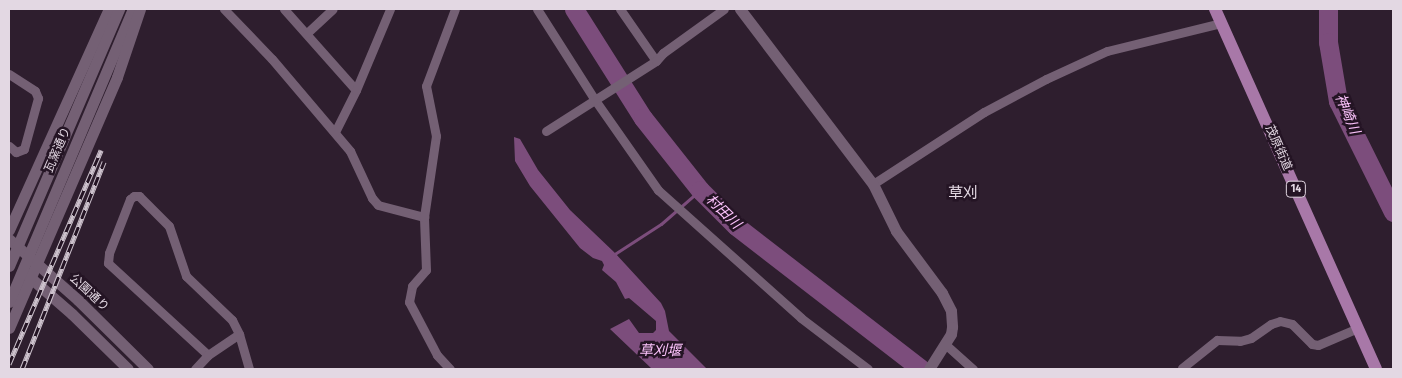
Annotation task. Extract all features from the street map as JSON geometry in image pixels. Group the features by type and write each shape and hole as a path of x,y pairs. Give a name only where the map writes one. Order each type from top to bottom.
{"main road":[{"name":"茂原街道","path":"1215,9 1376,369"}],"street":[{"path":"9,230 109,9"},
{"name":"瓦窯通り","path":"9,266 119,9"},
{"name":"瓦窯通り","path":"9,302 133,9"},
{"path":"9,328 117,77 140,9"},
{"path":"224,9 272,58 350,151 372,198 378,205 424,217"},
{"path":"284,9 356,90"},
{"path":"306,33 333,9"},
{"path":"335,132 356,90 390,9"},
{"path":"450,369 437,356 409,302 412,286 426,270 424,217 436,136 426,86 455,9"},
{"path":"537,9 595,100 658,190 802,318 868,369"},
{"path":"620,9 656,61"},
{"path":"546,130 656,61 663,53 724,9"},
{"path":"740,9 873,184 896,230 942,293 951,311 952,326 945,344 929,369"},
{"path":"873,184 984,112 1046,79 1108,51 1222,23"},
{"path":"9,74 35,91 38,98 24,149 16,152 9,146"},
{"path":"208,355 108,262 112,244 130,199 134,196 139,196 169,226 186,276 232,320 239,334 249,369"},
{"name":"公園通り","path":"9,239 78,300 148,369"},
{"path":"9,259 72,314 128,369"},
{"path":"1182,368 1217,340 1240,341 1251,338 1271,324 1280,321 1292,324 1312,344 1318,345 1358,328"},
{"path":"195,369 208,355 239,334"},
{"path":"945,344 974,369"}],"water":[{"name":"草刈堰","path":"514,137 520,139 538,170 570,210 615,253 661,303 665,311 669,331 707,369 652,369 610,329 629,319 639,333 653,333 656,330 656,321 629,298 625,299 616,282 602,270 604,265 602,261 593,258 580,248 530,186 515,161"}],"waterway":[{"name":"村田川","path":"574,9 643,118 700,190 736,226 921,369"},
{"name":"神崎川","path":"1328,9 1328,42 1338,101 1393,212"},
{"path":"613,255 661,224 700,190"}],"railway":[{"path":"9,364 101,150"},
{"path":"22,369 104,162"}],"district":[{"name":"草刈","path":"963,194"}]}
